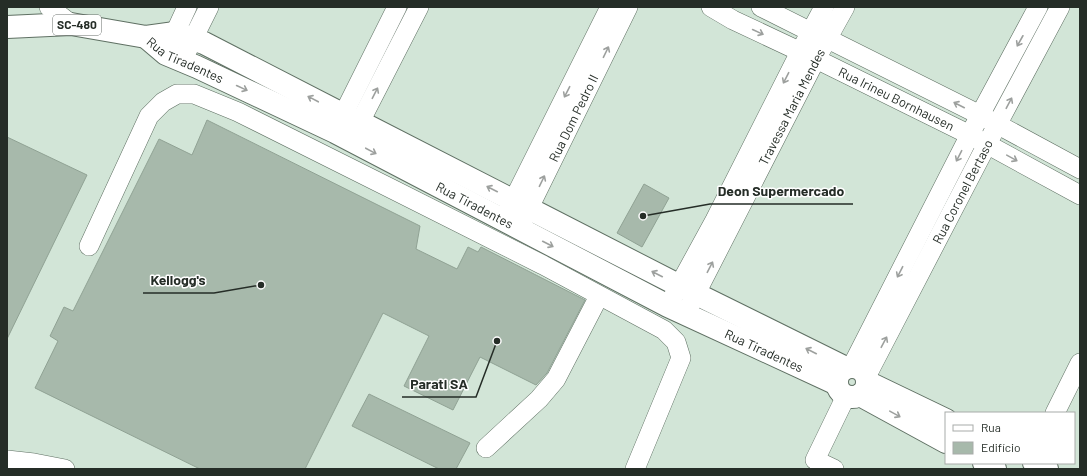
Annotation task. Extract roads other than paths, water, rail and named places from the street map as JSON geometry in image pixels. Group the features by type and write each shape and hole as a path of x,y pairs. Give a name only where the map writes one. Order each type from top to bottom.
{"main road":[{"name":"SC-480","path":"7,27 71,24 146,37"},
{"name":"Rua Tiradentes","path":"146,37 184,36 204,43 511,224 677,310 945,420"},
{"name":"Rua Tiradentes","path":"146,37 174,57 347,127 521,204 688,289 853,381 945,441"},
{"path":"986,464 995,469"},
{"path":"1036,464 1047,469"}],"street":[{"path":"49,7 71,24"},
{"path":"184,36 187,7"},
{"path":"174,57 184,36 209,7"},
{"path":"347,127 385,30 397,7"},
{"path":"347,127 403,40 419,7"},
{"name":"Rua Dom Pedro II","path":"521,204 610,7"},
{"name":"Rua Dom Pedro II","path":"511,224 628,7"},
{"name":"Rua Irineu Bornhausen","path":"711,7 736,14 808,55 988,144 1080,195"},
{"name":"Rua Irineu Bornhausen","path":"761,7 980,115 1073,165"},
{"name":"Travessa Maria Mendes","path":"819,36 824,7"},
{"name":"Travessa Maria Mendes","path":"677,310 808,55 819,36 845,7"},
{"name":"Rua Coronel Bertaso","path":"919,256 970,135 1038,7"},
{"name":"Rua Coronel Bertaso","path":"834,469 815,460 853,381 919,256 988,144 1060,7"},
{"path":"385,30 403,40"},
{"path":"89,246 149,116 163,102 177,94 194,94 245,116 530,258 664,330 676,342 681,358 637,468"},
{"path":"1055,181 1073,165"},
{"path":"486,448 534,404 556,379 599,296"},
{"path":"1056,412 1080,363"},
{"path":"7,460 66,469"}],"place":[{"name":"Deon Supermercado","path":"643,216"},
{"name":"Kellogg's","path":"261,285"},
{"name":"Parati SA","path":"497,341"}]}
